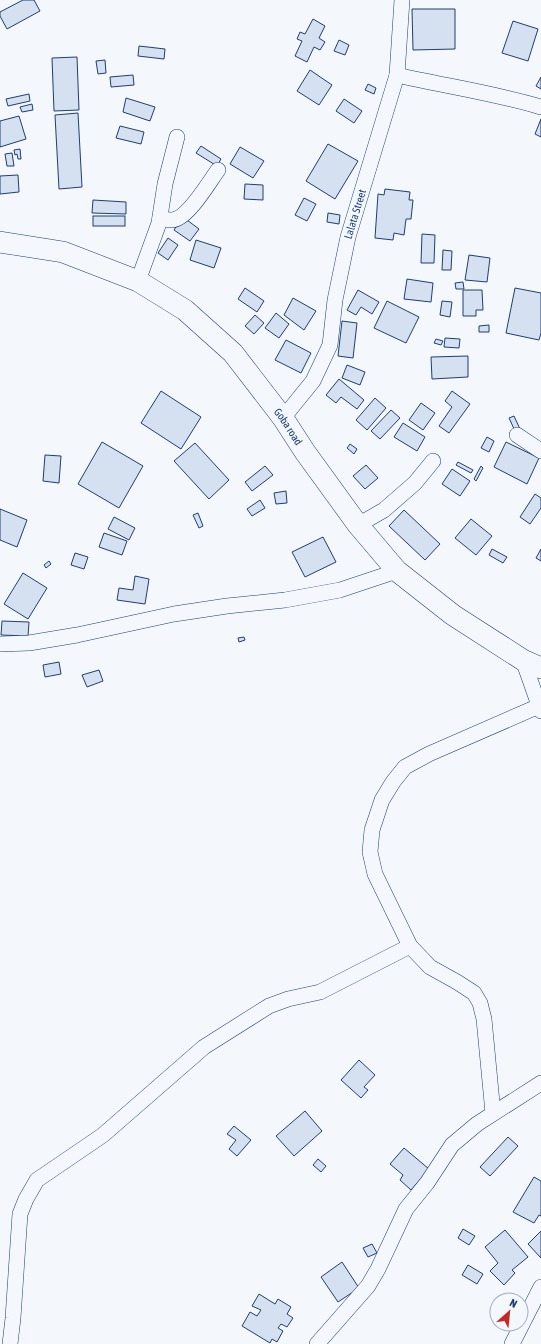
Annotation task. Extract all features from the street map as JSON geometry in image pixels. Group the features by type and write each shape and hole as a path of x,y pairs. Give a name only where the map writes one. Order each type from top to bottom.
{"street":[{"name":"Lalata Street","path":"284,418 313,381 330,345 335,300 348,237 397,75 402,0"},
{"path":"397,75 492,94 541,107"},
{"path":"138,281 160,218 165,184 177,137"},
{"path":"160,218 173,220 179,218 189,210 218,170"},
{"name":"Goba road","path":"0,242 63,252 138,281 185,310 233,353 284,418 305,452 358,525 397,571 453,615 532,664"},
{"path":"517,435 541,451"},
{"path":"358,525 384,510 416,483 434,461"},
{"path":"0,644 29,643 77,635 174,614 227,606 285,600 340,590 397,571"},
{"path":"493,1113 484,1019 480,1003 474,993 458,982 430,967 410,946 375,874 370,852 372,830 382,800 393,782 405,767 430,754 540,709 532,664"},
{"path":"10,1344 20,1214 26,1199 37,1180 103,1135 204,1047 270,1006 288,999 320,992 410,946"},
{"path":"317,1344 368,1286 406,1209 452,1145 477,1124 541,1083"},
{"path":"512,1344 541,1287"}],"building":[{"path":"23,0 34,0 40,11 7,29 0,16 0,12"},
{"path":"412,9 455,9 455,49 413,50"},
{"path":"313,19 325,26 319,38 325,42 320,50 314,47 307,62 295,56 302,41 297,39 300,32 305,34"},
{"path":"513,21 538,29 528,61 502,53"},
{"path":"339,40 349,45 345,55 334,51"},
{"path":"139,46 165,49 164,59 138,56"},
{"path":"77,57 79,110 54,111 52,58"},
{"path":"105,60 106,73 98,74 96,61"},
{"path":"310,70 332,85 319,105 297,91"},
{"path":"133,75 134,85 111,87 110,77"},
{"path":"541,77 541,89 536,86"},
{"path":"368,84 376,88 374,94 365,90"},
{"path":"29,94 30,101 8,106 6,99"},
{"path":"126,98 155,107 150,121 123,112"},
{"path":"344,99 362,111 354,123 336,111"},
{"path":"32,104 33,110 22,112 20,107"},
{"path":"78,113 82,187 59,189 55,115"},
{"path":"19,116 26,139 0,147 0,121"},
{"path":"541,119 541,137 535,134"},
{"path":"120,126 144,132 141,144 116,138"},
{"path":"328,144 358,161 335,199 306,181"},
{"path":"201,146 221,159 217,166 196,153"},
{"path":"240,147 264,161 253,178 230,164"},
{"path":"20,149 21,159 18,159 14,150"},
{"path":"12,153 14,166 7,166 5,154"},
{"path":"18,175 19,192 0,194 0,176"},
{"path":"245,184 263,185 263,200 244,199"},
{"path":"385,189 410,192 409,200 413,200 411,219 406,219 404,235 394,233 393,240 375,238 378,194 384,195"},
{"path":"304,198 316,204 307,221 295,215"},
{"path":"93,200 126,202 126,214 92,213"},
{"path":"328,213 340,215 339,224 327,222"},
{"path":"93,216 125,216 125,226 93,226"},
{"path":"183,217 199,229 190,241 174,230"},
{"path":"422,234 435,235 434,263 421,263"},
{"path":"168,238 178,245 168,260 158,253"},
{"path":"196,240 221,248 214,268 190,260"},
{"path":"443,250 452,251 451,270 442,270"},
{"path":"469,255 490,258 487,282 465,280"},
{"path":"407,279 433,283 431,302 404,299"},
{"path":"463,282 464,289 456,289 455,283"},
{"path":"245,288 264,301 257,312 238,299"},
{"path":"515,288 541,293 541,333 539,340 506,333"},
{"path":"358,290 379,302 372,314 361,307 356,315 347,310"},
{"path":"463,290 482,290 483,310 476,310 476,316 463,316"},
{"path":"293,298 316,311 304,330 284,315"},
{"path":"387,301 419,317 406,343 374,328"},
{"path":"442,301 452,302 450,317 440,315"},
{"path":"276,313 289,324 279,338 265,328"},
{"path":"255,315 264,323 254,334 245,326"},
{"path":"342,321 357,323 353,358 338,356"},
{"path":"489,325 489,332 479,332 479,326"},
{"path":"445,338 460,339 459,348 444,347"},
{"path":"436,339 443,341 441,345 434,343"},
{"path":"286,340 311,353 301,373 275,360"},
{"path":"468,356 468,377 432,379 431,357"},
{"path":"347,365 365,372 360,385 342,378"},
{"path":"339,379 364,400 357,409 341,397 336,403 326,395"},
{"path":"161,391 201,417 181,449 141,423"},
{"path":"452,391 470,404 449,433 439,426 452,407 445,401"},
{"path":"375,398 386,408 367,430 356,420"},
{"path":"421,403 435,413 423,430 409,420"},
{"path":"391,410 400,418 380,439 371,431"},
{"path":"514,416 520,429 515,431 509,418"},
{"path":"403,423 425,437 417,451 394,437"},
{"path":"487,437 494,441 489,452 481,448"},
{"path":"102,442 143,466 119,508 78,484"},
{"path":"506,442 539,458 527,484 494,467"},
{"path":"195,443 229,480 209,499 174,461"},
{"path":"350,444 357,449 354,454 347,448"},
{"path":"45,455 61,456 59,483 43,481"},
{"path":"458,462 473,470 471,473 456,465"},
{"path":"366,465 378,478 365,489 353,476"},
{"path":"265,466 273,475 252,491 245,482"},
{"path":"481,466 483,468 476,481 474,479"},
{"path":"452,469 470,481 460,496 442,484"},
{"path":"286,491 287,503 276,504 274,493"},
{"path":"535,494 541,498 541,508 530,524 520,517"},
{"path":"260,500 265,508 252,516 247,509"},
{"path":"0,509 27,520 17,547 0,540"},
{"path":"404,510 440,544 425,560 389,526"},
{"path":"198,513 203,526 199,528 193,515"},
{"path":"114,517 135,528 129,540 108,529"},
{"path":"471,519 492,536 476,555 455,538"},
{"path":"104,533 127,541 122,555 99,547"},
{"path":"323,537 336,562 305,577 292,552"},
{"path":"492,549 507,557 503,563 489,555"},
{"path":"541,549 541,561 536,558"},
{"path":"75,553 88,557 84,569 71,565"},
{"path":"49,561 51,564 46,568 44,565"},
{"path":"23,573 47,588 28,619 4,604"},
{"path":"135,576 149,579 145,604 117,600 119,588 133,590"},
{"path":"2,621 29,622 28,636 1,635"},
{"path":"244,637 245,640 239,642 238,638"},
{"path":"59,662 61,674 45,677 43,665"},
{"path":"99,670 103,681 87,687 82,675"},
{"path":"359,1060 375,1075 364,1087 368,1090 361,1098 341,1080"},
{"path":"305,1111 322,1131 294,1156 276,1136"},
{"path":"234,1126 251,1140 237,1156 229,1149 236,1140 227,1134"},
{"path":"508,1137 518,1146 490,1176 480,1167"},
{"path":"404,1148 429,1169 411,1190 400,1180 403,1175 390,1164"},
{"path":"318,1159 326,1166 321,1172 313,1165"},
{"path":"534,1177 541,1181 541,1216 539,1215 534,1223 513,1212"},
{"path":"463,1229 475,1236 469,1245 458,1238"},
{"path":"505,1230 528,1257 512,1270 515,1273 504,1285 490,1271 498,1263 485,1247"},
{"path":"541,1231 541,1258 528,1244"},
{"path":"372,1244 377,1253 368,1257 363,1248"},
{"path":"342,1262 359,1288 338,1302 321,1277"},
{"path":"468,1265 483,1274 477,1284 462,1275"},
{"path":"259,1294 275,1304 278,1299 291,1307 287,1314 293,1318 287,1327 281,1324 278,1328 283,1331 277,1342 272,1339 270,1343 242,1326 250,1312 257,1316 261,1310 252,1306"}]}
